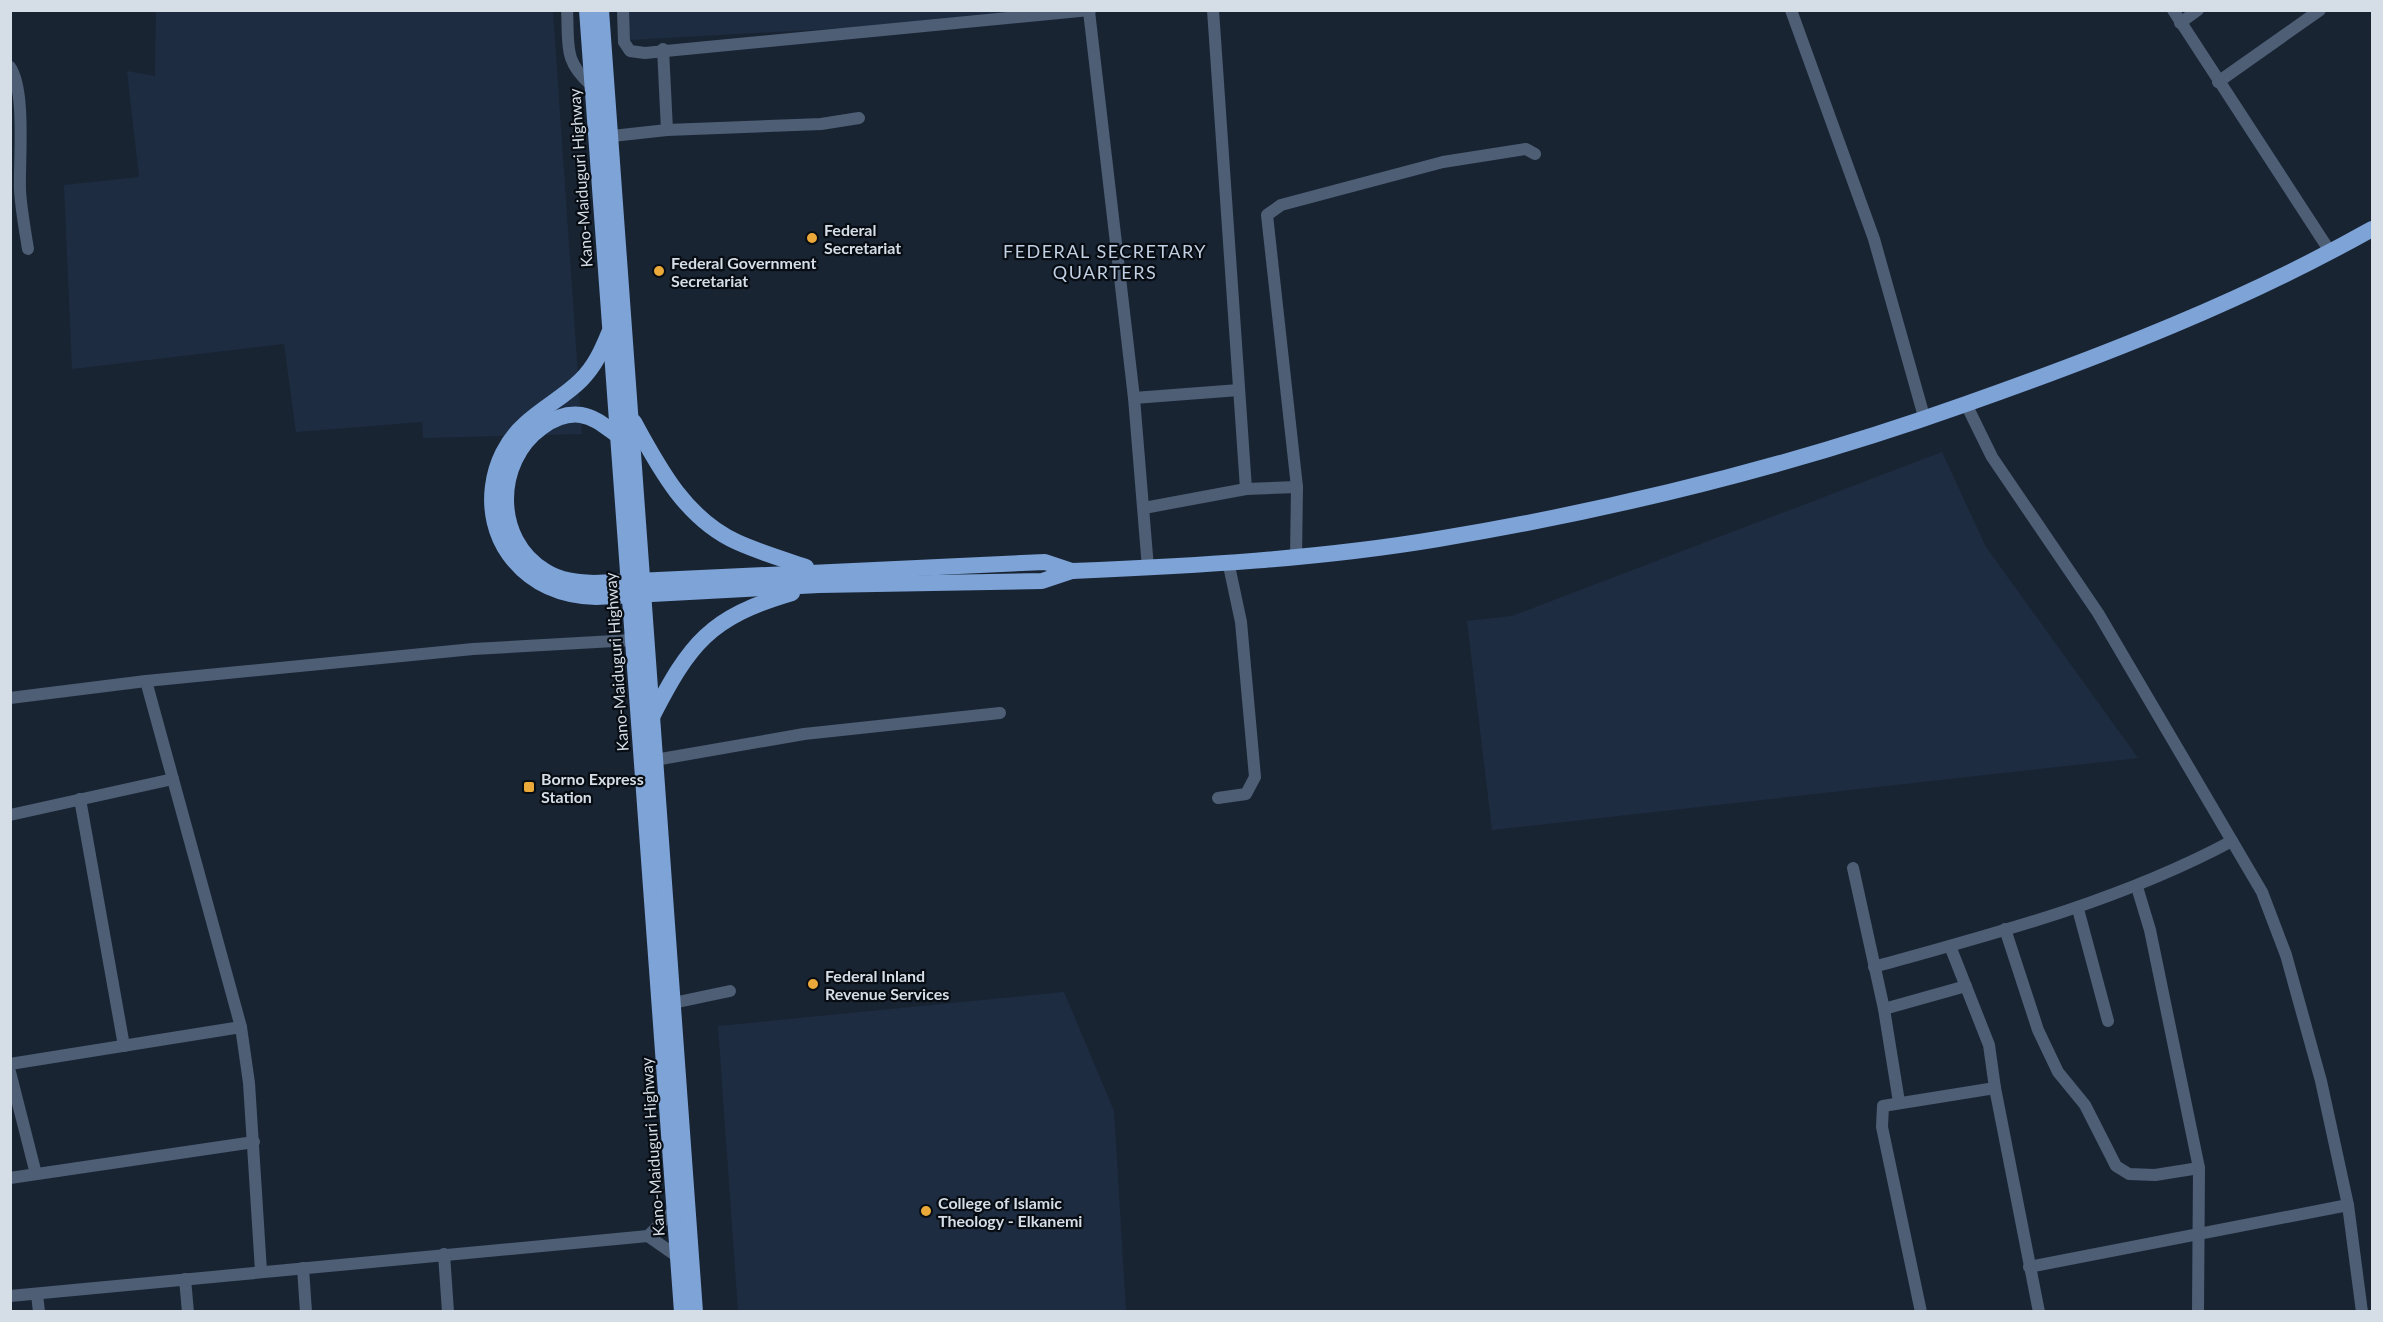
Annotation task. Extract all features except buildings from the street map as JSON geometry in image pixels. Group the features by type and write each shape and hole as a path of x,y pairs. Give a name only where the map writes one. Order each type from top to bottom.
{"highway":[{"name":"Kano-Maiduguri Highway","path":"587,10 592,86 603,137 630,416 695,1311"},
{"name":"Kano-Maiduguri Highway","path":"601,10 609,333 682,1311"},
{"path":"609,333 602,351 582,379 530,420 512,439 495,469 492,500 499,535 521,568 551,588 567,594 595,590 817,578 1045,562 1072,571 1148,568 1296,557 1436,540 1629,501 1768,468 1925,420 2112,350 2196,315 2331,253 2373,229"},
{"path":"595,590 546,572 524,552 516,541 508,520 506,497 508,478 522,445 550,421 582,415 593,418 617,435"},
{"path":"630,416 652,456 679,496 705,522 735,542 817,578"},
{"path":"652,718 689,651 708,632 728,617 817,578"}],"street":[{"path":"567,10 570,63 575,72 592,86"},
{"path":"623,10 624,42 630,51 645,53 663,49 1089,11 1134,398 1148,568"},
{"path":"1213,10 1246,489"},
{"path":"1791,10 1874,239 1925,420"},
{"path":"2173,10 2331,253"},
{"path":"2180,23 2198,10"},
{"path":"2218,82 2320,10"},
{"path":"663,49 667,130"},
{"path":"10,67 15,73 18,93 20,192 28,249"},
{"path":"603,137 667,130 821,124 859,118"},
{"path":"1296,557 1297,487 1267,214 1281,205 1443,162 1526,149 1534,154"},
{"path":"1134,398 1239,390"},
{"path":"1966,404 1992,457 2098,613 2262,892 2286,955 2321,1081 2348,1205 2362,1311"},
{"path":"1144,508 1246,489 1297,487"},
{"path":"1218,798 1246,794 1255,777 1241,622 1228,561"},
{"path":"10,698 146,681 473,649 632,640"},
{"path":"146,681 241,1027 254,1142 261,1271"},
{"path":"655,760 804,734 1000,713"},
{"path":"10,815 172,779"},
{"path":"80,799 124,1046"},
{"path":"1874,967 2078,909 2138,887 2232,841"},
{"path":"1853,868 1884,1008 1899,1102"},
{"path":"2138,887 2150,930 2199,1168 2198,1311"},
{"path":"2078,909 2108,1021"},
{"path":"2005,929 2038,1030 2058,1072 2085,1105 2116,1167 2129,1174 2146,1175 2199,1168"},
{"path":"1950,946 1989,1045 1995,1088 2038,1311"},
{"path":"1884,1008 1966,986"},
{"path":"673,1003 730,991"},
{"path":"10,1064 241,1027"},
{"path":"10,1072 36,1174"},
{"path":"1921,1311 1882,1127 1883,1106 1995,1088"},
{"path":"10,1178 254,1142"},
{"path":"2029,1268 2348,1205"},
{"path":"10,1296 648,1236 674,1210"},
{"path":"648,1236 678,1257"},
{"path":"444,1254 448,1311"},
{"path":"303,1268 306,1311"},
{"path":"185,1278 188,1311"},
{"path":"37,1294 39,1311"}],"shaded area":[{"path":"156,11 553,11 582,434 423,438 422,422 296,432 284,344 72,369 64,185 139,177 127,71 155,76"},
{"path":"628,11 1069,11 846,28 629,40"},
{"path":"1942,452 1986,547 2138,758 1492,830 1467,621 1512,616"},
{"name":"College of Islamic Theology - Elkanemi","path":"1064,992 1114,1111 1126,1311 738,1311 718,1026"}],"place":[{"name":"Federal Secretariat","path":"812,238"},
{"name":"Federal Government Secretariat","path":"659,271"},
{"name":"Borno Express Station","path":"529,787"},
{"name":"Federal Inland Revenue Services","path":"813,984"},
{"name":"College of Islamic Theology - Elkanemi","path":"926,1211"}],"district":[{"name":"FEDERAL SECRETARY QUARTERS","path":"1105,261"}]}
